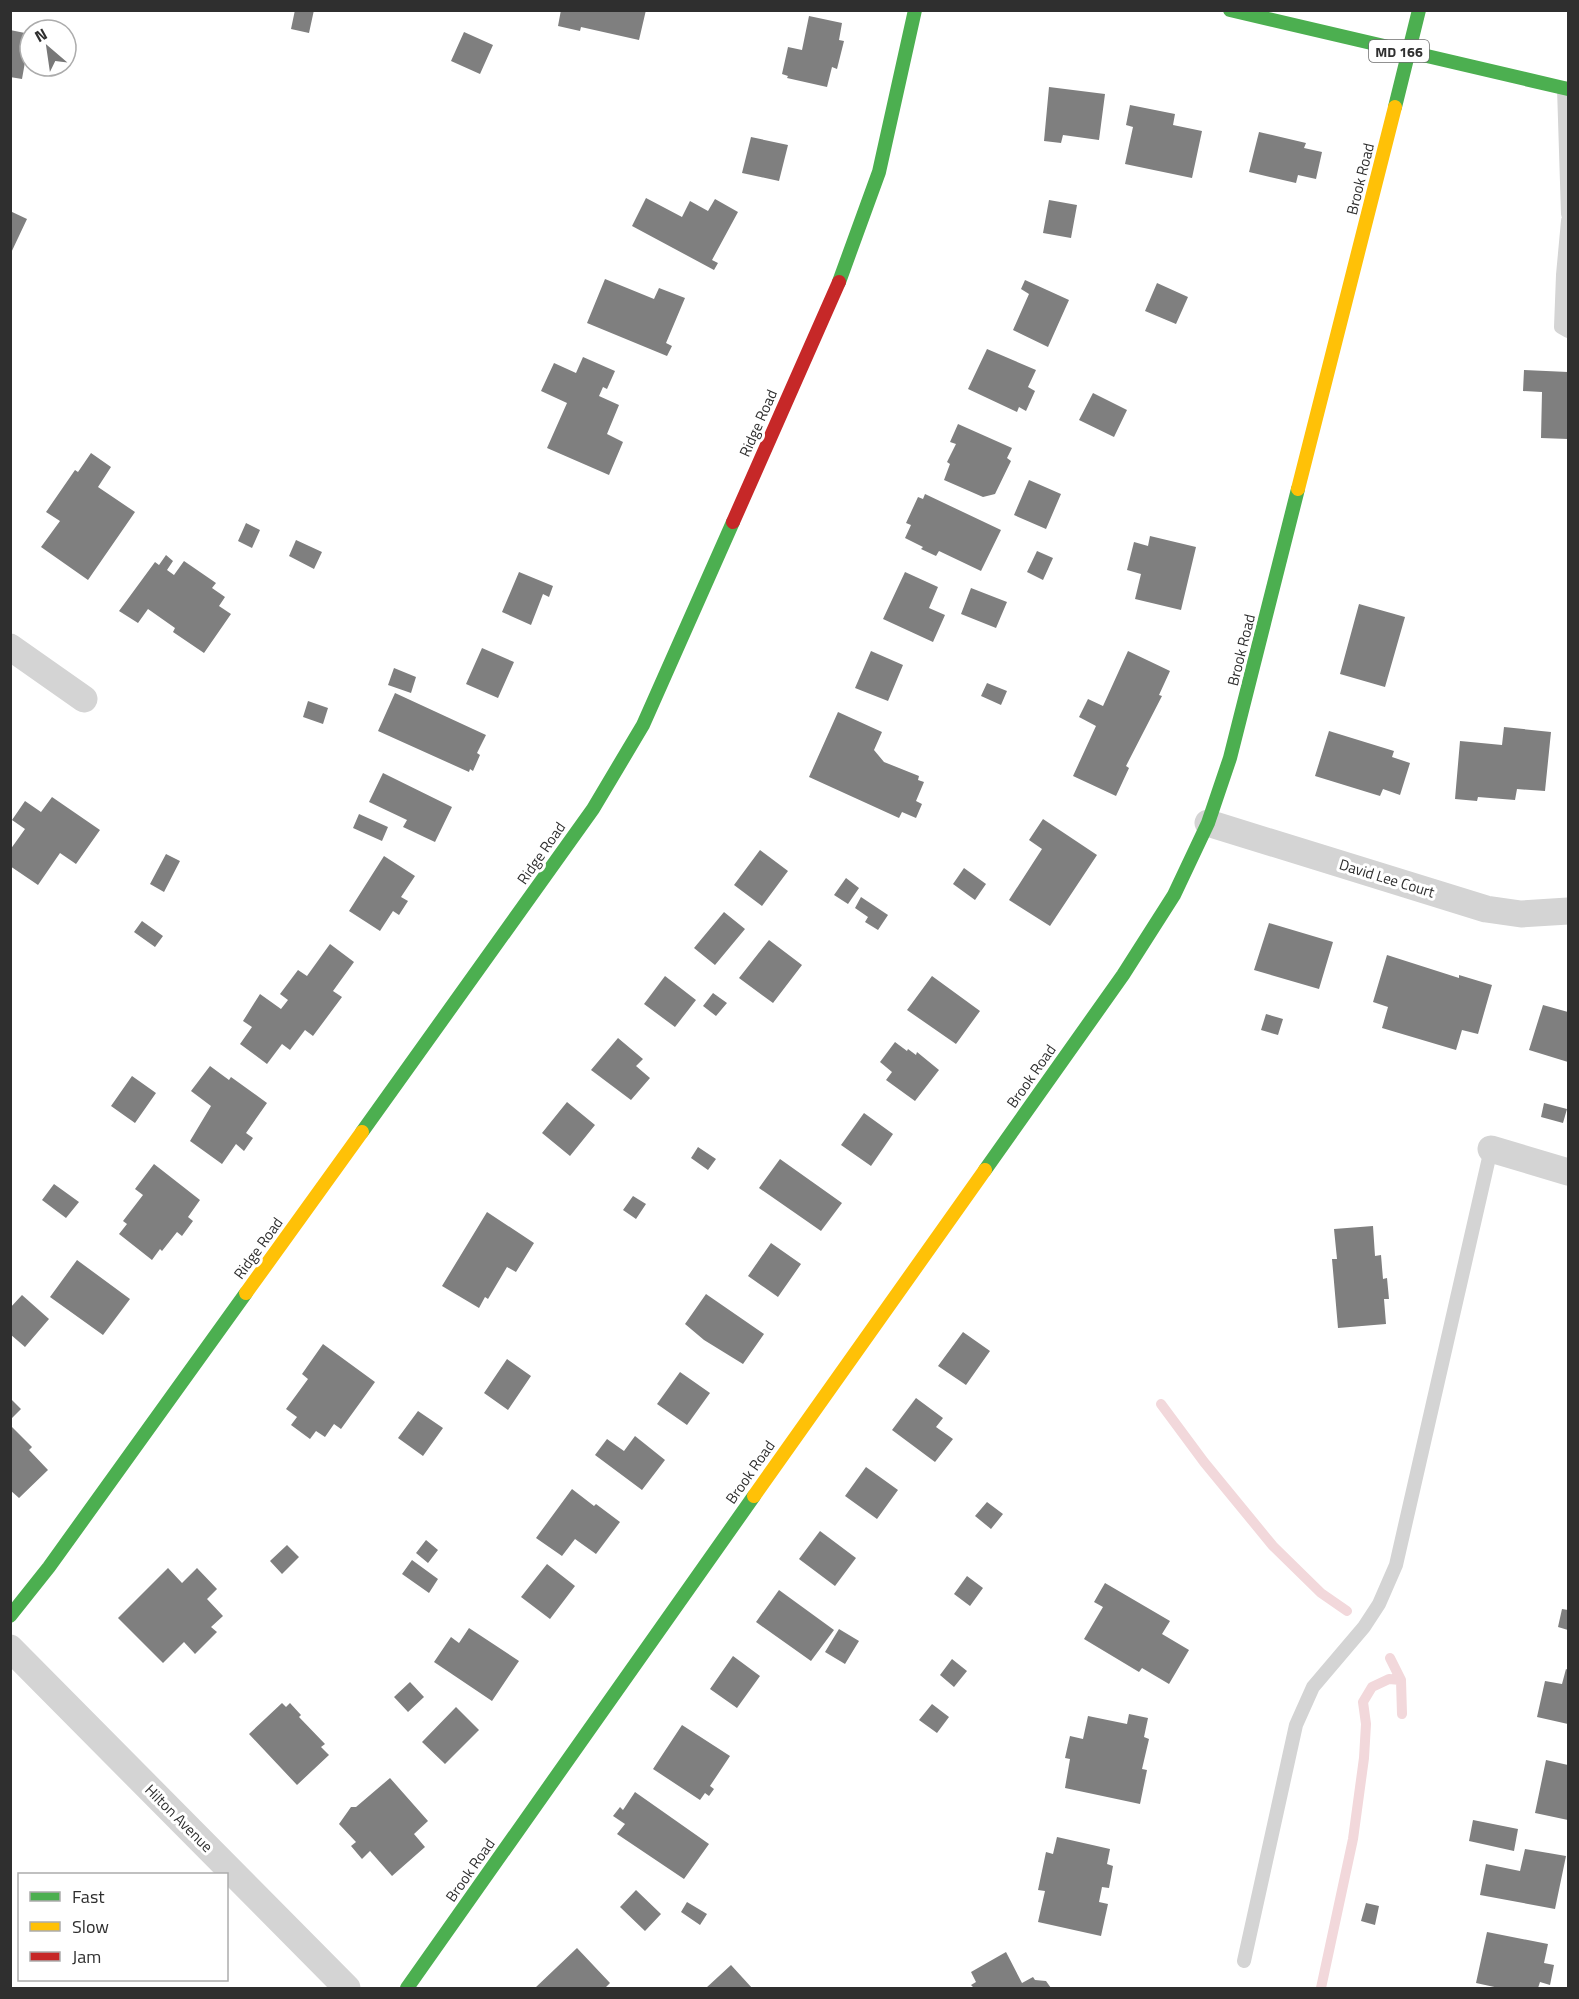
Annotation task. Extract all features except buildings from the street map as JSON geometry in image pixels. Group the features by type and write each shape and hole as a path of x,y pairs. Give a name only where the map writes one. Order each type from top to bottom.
{"street":[{"name":"Ridge Road","path":"10,1616 49,1567 535,891 593,809 643,725 847,263 879,172 915,10"},
{"name":"MD 166","path":"1230,10 1409,54 1566,89"},
{"name":"Brook Road","path":"407,1989 1123,975 1174,895 1208,823 1230,758 1419,10"},
{"path":"10,647 84,699"},
{"name":"David Lee Court","path":"1208,823 1486,909 1521,914 1569,911"},
{"path":"1491,1149 1569,1172"},
{"name":"Hilton Avenue","path":"10,1648 346,1989"}],"lane":[{"path":"1566,89 1569,214"},
{"path":"1569,221 1563,275 1561,327 1569,331"},
{"path":"1244,1961 1296,1725 1312,1687 1369,1619 1379,1604 1396,1565 1491,1149"}],"waterway":[{"path":"1161,1404 1204,1462 1273,1546 1321,1593 1347,1611"},
{"path":"1390,1658 1401,1680 1402,1714"},
{"path":"1321,1988 1353,1839 1364,1758 1366,1724 1363,1702 1372,1687 1389,1679 1401,1680"}],"traffic: fast":[{"path":"839,282 879,172 915,10"},
{"path":"1230,10 1568,89"},
{"path":"1395,107 1419,10"},
{"path":"985,1170 1123,975 1174,895 1208,823 1230,758 1298,489"},
{"path":"362,1132 593,809 643,725 733,522"},
{"path":"10,1616 49,1567 246,1293"},
{"path":"407,1988 754,1496"}],"traffic: slow":[{"path":"1298,489 1395,107"},
{"path":"246,1293 362,1132"},
{"path":"754,1496 985,1170"}],"traffic: jam":[{"path":"733,522 839,282"}]}
